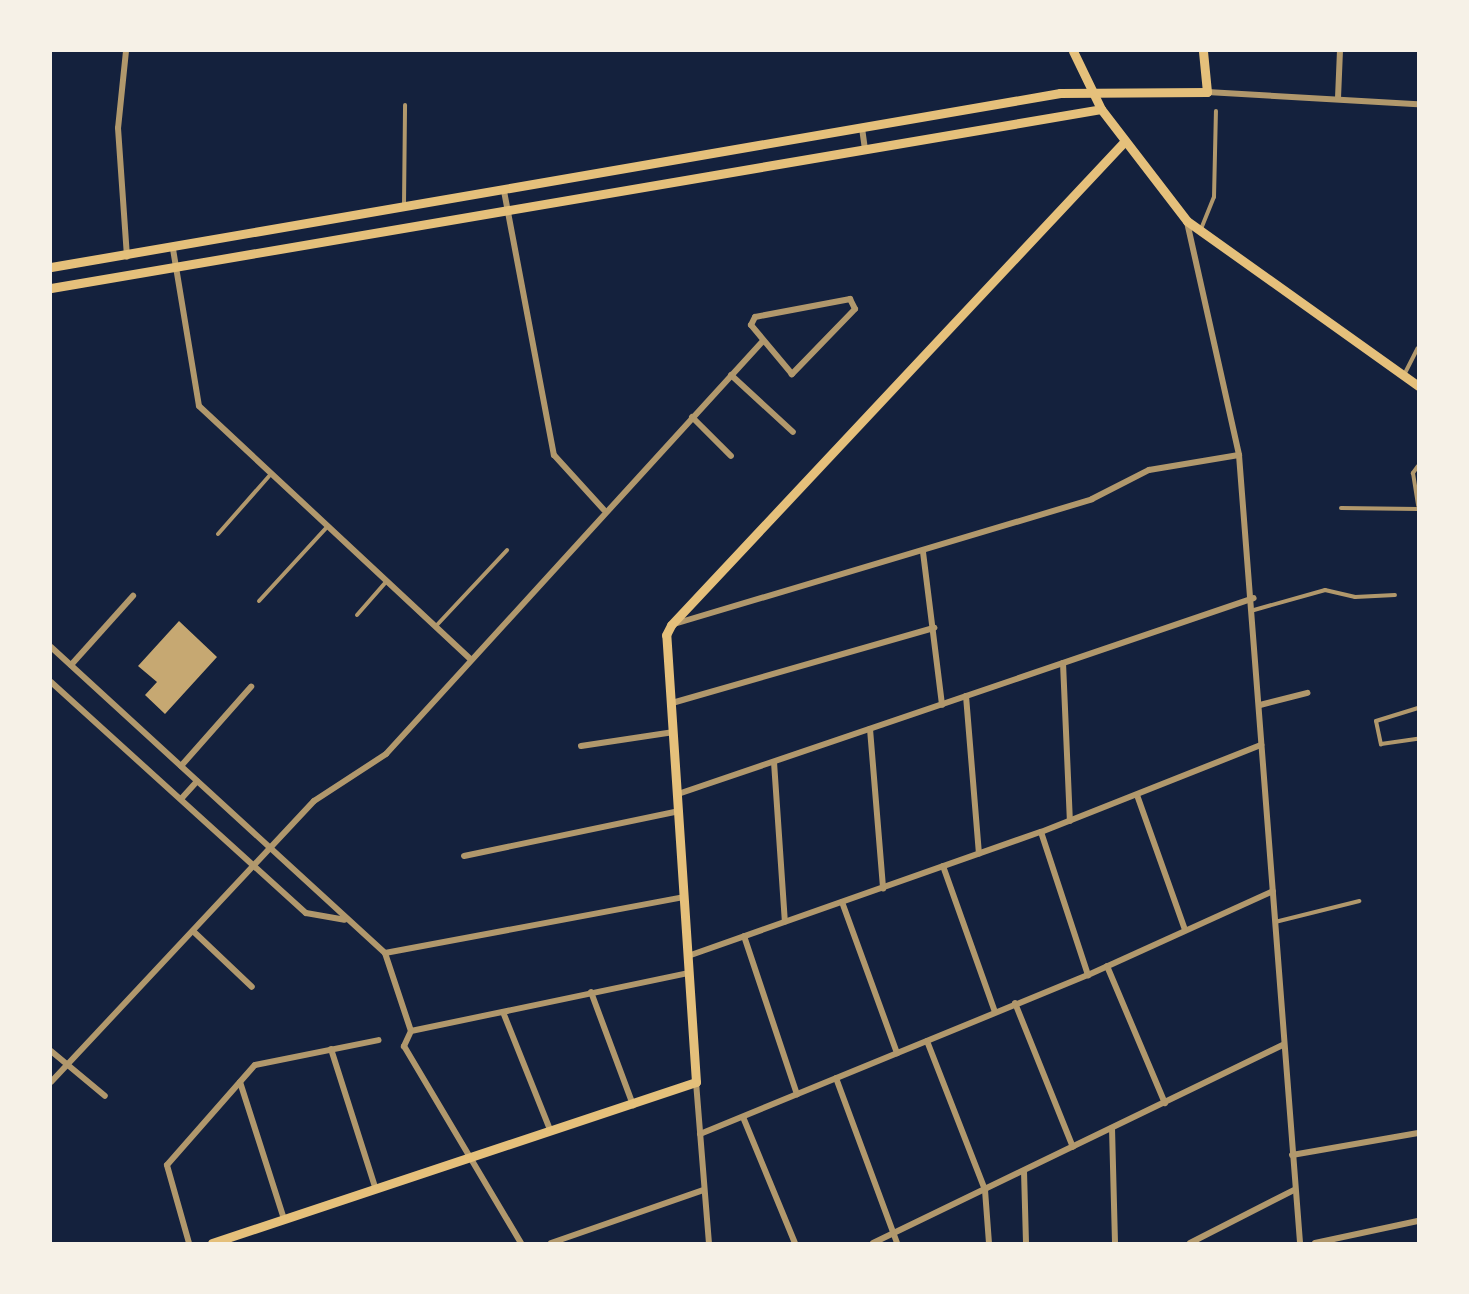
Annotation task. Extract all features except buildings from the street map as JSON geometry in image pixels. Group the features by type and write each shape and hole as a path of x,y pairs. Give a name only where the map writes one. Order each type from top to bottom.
{"main road":[{"path":"1073,51 1101,109 1124,142 1187,221 1418,386"},
{"path":"51,267 127,257 1093,89 1207,92 1203,51"},
{"path":"51,288 1101,109"},
{"path":"212,1243 375,1187 633,1106 696,1082 666,635 671,625 1124,142"}],"street":[{"path":"126,51 118,128 127,257"},
{"path":"1338,98 1340,51"},
{"path":"1207,92 1418,104"},
{"path":"862,128 865,149"},
{"path":"504,191 554,455 604,510"},
{"path":"1187,221 1239,455 1254,598 1261,745 1294,1190 1300,1243"},
{"path":"172,249 199,406 270,475 470,659"},
{"path":"855,302 792,374 763,341 751,325 755,317 855,302"},
{"path":"51,1082 314,801 386,754 604,510 763,341"},
{"path":"731,375 793,432"},
{"path":"692,417 731,456"},
{"path":"671,625 923,552 1092,499 1149,470 1239,455"},
{"path":"923,552 942,705"},
{"path":"71,665 132,596"},
{"path":"678,794 1254,598"},
{"path":"672,703 934,628"},
{"path":"51,647 345,921 385,953 411,1031"},
{"path":"1063,663 1070,821"},
{"path":"51,682 306,913 345,921"},
{"path":"181,766 251,687"},
{"path":"1260,705 1307,693"},
{"path":"966,696 979,853"},
{"path":"870,729 882,888"},
{"path":"581,746 674,732"},
{"path":"688,956 1041,832 1261,745"},
{"path":"774,762 785,922"},
{"path":"181,799 197,781"},
{"path":"1137,795 1185,930"},
{"path":"464,856 679,811"},
{"path":"1041,832 1088,975"},
{"path":"943,866 995,1012"},
{"path":"700,1134 1088,975 1273,891"},
{"path":"385,953 685,897"},
{"path":"842,902 897,1053"},
{"path":"193,931 252,987"},
{"path":"744,936 797,1094"},
{"path":"1107,966 1165,1103"},
{"path":"521,1243 403,1042 411,1031 689,973"},
{"path":"591,992 633,1106"},
{"path":"1015,1003 1073,1147"},
{"path":"503,1012 551,1132"},
{"path":"189,1243 167,1166 240,1082 264,1062 379,1040"},
{"path":"927,1041 985,1190 989,1243"},
{"path":"873,1243 1283,1045"},
{"path":"331,1049 375,1187"},
{"path":"51,1051 105,1096"},
{"path":"836,1078 896,1233 897,1243"},
{"path":"240,1082 284,1219"},
{"path":"696,1082 709,1243"},
{"path":"743,1117 795,1243"},
{"path":"1112,1128 1115,1243"},
{"path":"1292,1155 1418,1133"},
{"path":"1024,1172 1026,1243"},
{"path":"551,1243 703,1190"},
{"path":"1190,1243 1294,1190"},
{"path":"1315,1243 1418,1221"}],"lane":[{"path":"404,209 405,105"},
{"path":"1200,230 1214,197 1216,111"},
{"path":"1403,376 1418,348"},
{"path":"1341,508 1418,507 1413,473 1418,466"},
{"path":"218,534 270,475"},
{"path":"259,601 327,527"},
{"path":"435,627 507,550"},
{"path":"357,615 386,582"},
{"path":"1254,610 1325,590 1355,597 1395,595"},
{"path":"1418,708 1376,721 1381,744 1418,739"},
{"path":"1275,922 1359,901"}]}
